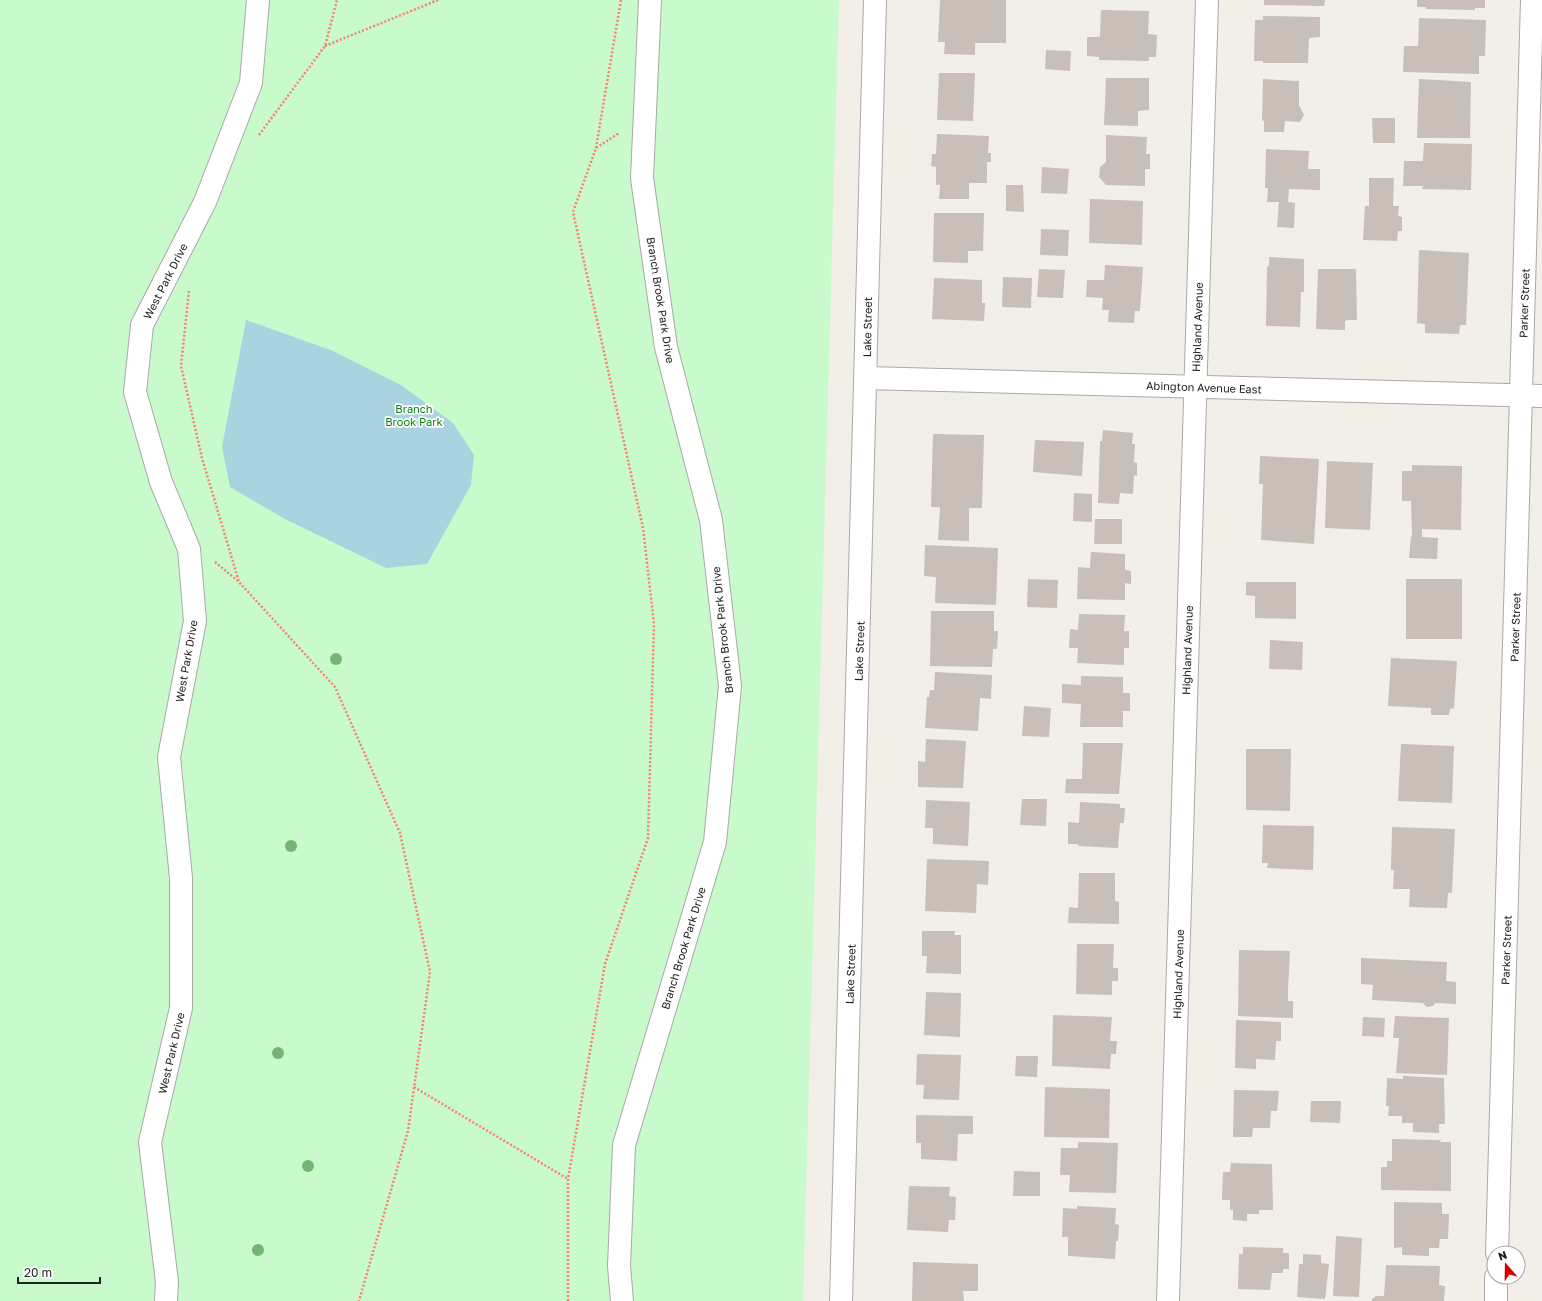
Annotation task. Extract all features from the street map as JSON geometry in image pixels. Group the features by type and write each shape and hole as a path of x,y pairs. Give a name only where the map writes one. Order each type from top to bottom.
{"street":[{"name":"West Park Drive","path":"166,1301 167,1282 150,1142 181,1008 181,878 169,757 195,621 189,549 161,482 135,392 142,325 205,202 251,83 258,0"},
{"name":"Branch Brook Park Drive","path":"622,1301 619,1266 624,1145 715,842 730,686 711,520 666,347 642,178 646,116 650,0"},
{"name":"Lake Street","path":"841,1301 875,0"},
{"name":"Highland Avenue","path":"1168,1301 1207,0"},
{"name":"Parker Street","path":"1497,1245 1532,396 1532,0"},
{"name":"Abington Avenue East","path":"866,378 1532,396"},
{"path":"1496,1285 1496,1301"}],"path":[{"path":"257,139 325,46 337,0"},
{"path":"325,46 438,0"},
{"path":"568,1301 568,1179 605,964 648,838 654,624 643,528 573,212 596,148 621,0"},
{"path":"596,148 646,116"},
{"path":"190,287 181,366 202,458 240,582"},
{"path":"183,535 240,582 335,687 400,833 430,972 408,1131 359,1301"},
{"path":"414,1087 568,1179"}],"green space":[{"name":"Branch Brook Park","path":"0,0 839,0 803,1301 0,1301"}],"water":[{"path":"246,320 333,351 401,385 453,423 474,455 471,485 427,564 386,568 285,519 230,487 222,447"}],"building":[{"path":"940,0 1006,0 1006,43 975,43 975,55 944,54 945,42 938,42"},
{"path":"1264,0 1325,0 1324,6 1264,5"},
{"path":"1417,0 1485,0 1485,8 1475,8 1475,10 1426,9 1426,7 1417,7"},
{"path":"1101,10 1149,11 1148,34 1157,35 1156,57 1149,57 1149,61 1099,60 1099,57 1087,56 1087,37 1100,37"},
{"path":"1263,16 1320,17 1320,37 1309,38 1308,63 1263,63 1263,61 1254,61 1255,20 1263,20"},
{"path":"1419,18 1486,20 1485,56 1479,56 1479,74 1403,72 1404,46 1418,46"},
{"path":"1046,50 1071,51 1070,71 1045,69"},
{"path":"939,73 975,73 973,121 937,120"},
{"path":"1106,78 1149,78 1149,110 1138,111 1138,126 1104,125"},
{"path":"1263,79 1299,81 1299,105 1304,115 1300,122 1285,121 1284,132 1264,132 1264,121 1262,120"},
{"path":"1419,79 1471,82 1470,138 1417,138"},
{"path":"1372,118 1395,118 1395,143 1373,143"},
{"path":"937,134 989,136 988,153 991,153 991,162 987,162 987,183 969,183 969,199 939,199 940,185 936,185 936,167 931,166 932,154 936,154"},
{"path":"1106,135 1147,137 1146,154 1150,154 1150,169 1145,169 1145,186 1106,185 1099,177 1100,167 1106,162"},
{"path":"1424,143 1472,144 1471,190 1422,189 1423,186 1403,186 1404,161 1423,161"},
{"path":"1266,149 1309,151 1308,169 1320,169 1320,190 1289,189 1288,202 1295,203 1294,228 1277,227 1279,202 1267,202 1268,188 1265,188"},
{"path":"1042,167 1069,169 1067,194 1041,193"},
{"path":"1369,178 1394,178 1393,206 1399,206 1398,216 1402,217 1402,231 1398,231 1397,241 1363,240 1365,206 1369,206"},
{"path":"1006,185 1023,185 1024,212 1006,211"},
{"path":"1090,199 1143,201 1142,245 1089,243"},
{"path":"934,213 984,213 983,251 968,251 968,263 933,262"},
{"path":"1041,229 1069,230 1068,256 1040,255"},
{"path":"1419,250 1469,253 1466,325 1460,325 1459,334 1425,333 1425,324 1417,323"},
{"path":"1269,257 1304,259 1304,292 1301,292 1300,327 1266,326 1267,267 1269,266"},
{"path":"1105,265 1143,267 1140,311 1135,311 1134,323 1108,322 1109,310 1102,310 1103,298 1086,297 1087,280 1104,280"},
{"path":"1039,269 1065,270 1063,298 1037,297"},
{"path":"1318,269 1356,269 1357,320 1345,321 1345,330 1316,329"},
{"path":"1003,277 1032,278 1031,308 1002,307"},
{"path":"934,278 982,280 982,303 985,303 984,321 932,319"},
{"path":"1103,430 1133,433 1132,444 1135,444 1134,462 1137,463 1137,476 1134,475 1133,494 1120,493 1119,504 1098,503 1100,441 1102,441"},
{"path":"933,434 984,435 982,508 969,508 969,541 938,540 940,507 931,507"},
{"path":"1035,440 1084,442 1082,476 1033,472"},
{"path":"1260,456 1319,459 1314,544 1261,540 1263,484 1259,484"},
{"path":"1327,461 1373,463 1370,530 1325,528"},
{"path":"1412,465 1462,466 1461,530 1422,529 1422,537 1438,538 1437,559 1409,558 1412,536 1411,501 1402,501 1402,471 1412,471"},
{"path":"1074,493 1092,494 1092,522 1073,521"},
{"path":"1095,519 1122,519 1122,544 1094,544"},
{"path":"925,545 998,548 996,605 935,603 936,577 924,576"},
{"path":"1091,552 1125,554 1125,570 1131,571 1131,584 1125,583 1125,600 1077,599 1078,567 1090,568"},
{"path":"1028,579 1058,580 1057,608 1027,607"},
{"path":"1406,579 1462,579 1462,639 1406,639"},
{"path":"1246,582 1296,582 1296,619 1255,618 1255,596 1246,595"},
{"path":"931,611 994,611 994,631 998,631 997,649 993,649 992,667 930,666"},
{"path":"1079,614 1125,615 1124,631 1129,631 1129,648 1124,648 1124,665 1077,663 1078,648 1069,648 1070,629 1078,630"},
{"path":"1270,640 1303,642 1302,670 1269,669"},
{"path":"1391,658 1457,661 1454,708 1450,709 1449,715 1431,715 1431,708 1388,706"},
{"path":"935,672 992,675 991,699 980,698 978,731 925,728 927,697 929,697 930,690 934,690"},
{"path":"1081,676 1123,677 1123,693 1130,693 1130,711 1123,711 1123,727 1080,727 1081,704 1062,703 1062,684 1081,685"},
{"path":"1024,706 1051,708 1049,737 1022,736"},
{"path":"926,739 966,741 963,788 918,787 918,761 925,762"},
{"path":"1083,743 1123,743 1119,794 1065,793 1066,779 1082,779"},
{"path":"1401,744 1454,746 1452,803 1398,801"},
{"path":"1246,749 1291,749 1290,811 1246,810"},
{"path":"1022,799 1047,799 1046,826 1020,825"},
{"path":"926,800 970,802 968,846 933,844 933,828 925,828"},
{"path":"1080,802 1120,804 1120,808 1125,808 1124,823 1120,823 1118,848 1068,844 1068,822 1079,823"},
{"path":"1263,825 1314,826 1313,870 1267,868 1268,863 1262,863"},
{"path":"1392,827 1455,829 1452,893 1448,893 1447,908 1409,907 1410,889 1393,889 1394,870 1391,870"},
{"path":"927,859 989,861 988,885 977,884 976,913 925,911"},
{"path":"1079,873 1115,873 1115,901 1119,902 1119,924 1068,923 1069,907 1078,908"},
{"path":"922,931 955,931 954,935 961,935 961,974 926,973 927,956 922,956"},
{"path":"1077,944 1114,944 1113,968 1118,968 1118,981 1112,981 1112,995 1076,994"},
{"path":"1239,950 1290,951 1288,1001 1293,1001 1293,1018 1238,1016"},
{"path":"1361,958 1447,962 1446,981 1456,982 1456,1004 1435,1003 1433,1006 1427,1007 1423,1003 1372,1000 1373,985 1361,984"},
{"path":"926,992 961,993 960,1037 924,1035"},
{"path":"1053,1015 1112,1017 1110,1041 1117,1041 1116,1054 1111,1054 1110,1069 1052,1066"},
{"path":"1395,1016 1449,1018 1447,1075 1396,1073 1399,1038 1393,1038"},
{"path":"1363,1017 1385,1018 1384,1037 1362,1036"},
{"path":"1236,1020 1281,1022 1281,1041 1276,1041 1275,1060 1256,1059 1256,1069 1235,1068"},
{"path":"917,1054 961,1055 959,1100 923,1099 924,1085 916,1085"},
{"path":"1016,1056 1038,1056 1037,1077 1015,1076"},
{"path":"1403,1076 1444,1078 1445,1124 1439,1124 1439,1133 1413,1132 1413,1123 1402,1123 1402,1116 1388,1116 1389,1106 1386,1106 1387,1078 1403,1079"},
{"path":"1045,1087 1110,1089 1109,1138 1044,1137"},
{"path":"1234,1090 1279,1091 1277,1111 1271,1111 1270,1128 1253,1128 1252,1137 1233,1137"},
{"path":"1311,1101 1341,1101 1340,1123 1310,1122"},
{"path":"916,1115 973,1116 973,1134 958,1134 957,1161 921,1159 921,1143 916,1143"},
{"path":"1392,1139 1441,1140 1440,1142 1451,1142 1451,1191 1381,1190 1381,1167 1387,1167 1387,1161 1392,1161"},
{"path":"1078,1142 1118,1143 1116,1193 1069,1192 1070,1175 1060,1175 1061,1148 1078,1148"},
{"path":"1231,1163 1272,1164 1273,1210 1259,1210 1259,1214 1247,1214 1247,1221 1233,1220 1233,1210 1230,1210 1230,1200 1222,1200 1223,1172 1230,1172"},
{"path":"1014,1171 1040,1172 1040,1196 1013,1196"},
{"path":"909,1186 950,1187 949,1196 956,1197 955,1220 949,1220 948,1232 907,1230"},
{"path":"1394,1202 1442,1203 1442,1214 1449,1214 1448,1239 1440,1239 1439,1248 1429,1248 1429,1256 1402,1255 1402,1247 1394,1248"},
{"path":"1077,1206 1116,1208 1115,1224 1119,1225 1115,1259 1068,1256 1068,1237 1062,1237 1063,1208 1077,1209"},
{"path":"1336,1236 1362,1238 1359,1297 1333,1296"},
{"path":"1243,1247 1283,1248 1283,1253 1289,1253 1289,1269 1283,1269 1283,1273 1272,1273 1270,1290 1238,1289 1239,1254 1243,1254"},
{"path":"1303,1254 1321,1255 1321,1263 1329,1264 1325,1299 1297,1297 1299,1264 1303,1264"},
{"path":"913,1262 978,1264 978,1291 963,1291 964,1301 912,1301"},
{"path":"1386,1265 1440,1266 1439,1285 1445,1286 1444,1301 1372,1301 1372,1299 1376,1296 1384,1296"}]}
